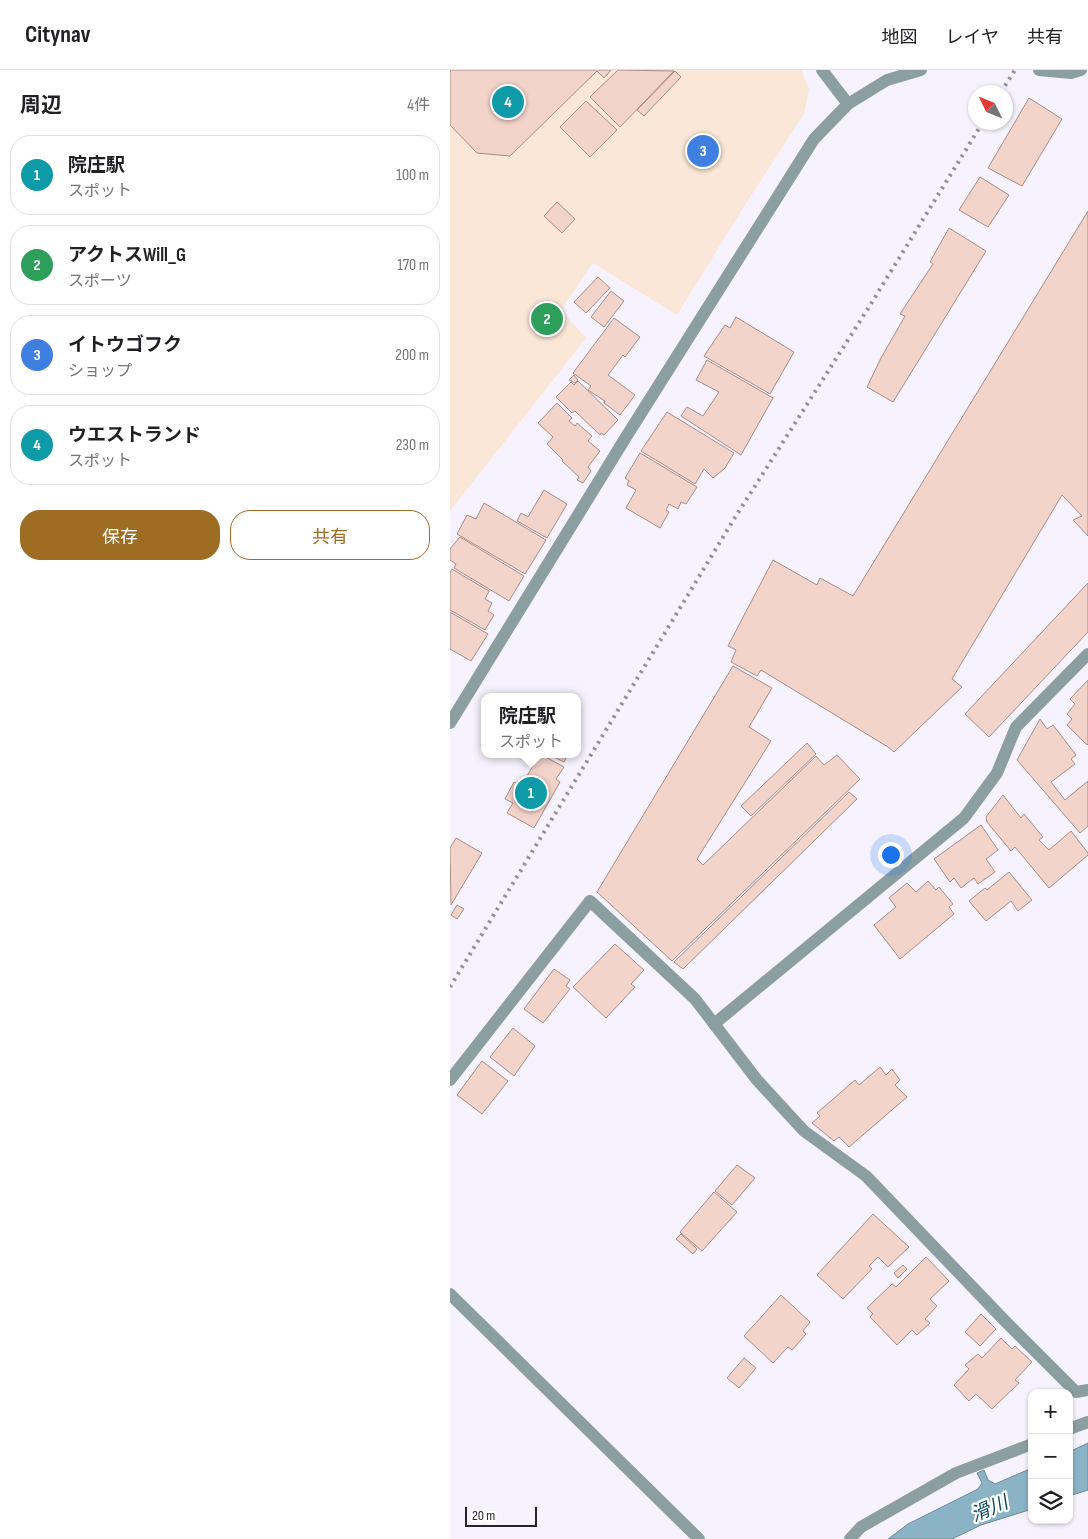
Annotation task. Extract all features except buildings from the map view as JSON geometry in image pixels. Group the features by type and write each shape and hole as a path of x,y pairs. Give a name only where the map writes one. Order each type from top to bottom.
{"street":[{"path":"822,70 848,104"},
{"path":"450,723 620,445 814,139 848,104 887,80 921,70"},
{"path":"1039,70 1071,73 1081,70"},
{"path":"714,1024 964,818 997,773 1016,727 1088,654"},
{"path":"450,1080 590,901 695,999 757,1080 804,1131 866,1176 1076,1392 1088,1390"},
{"path":"450,1294 699,1539"},
{"path":"1073,1428 1088,1422"},
{"path":"850,1539 861,1527 956,1473 1028,1446"}],"shaded area":[{"path":"450,70 801,70 809,88 804,114 677,315 593,263 561,310 586,338 450,511"}],"water":[{"path":"1088,1443 1088,1490 1073,1495 1073,1479 1073,1450"},
{"name":"滑川","path":"984,1470 988,1480 995,1484 1028,1470 1028,1510 981,1525 952,1539 888,1539 908,1524 978,1489 982,1483 977,1473"}],"railway":[{"path":"1005,85 1015,70"},
{"path":"450,987 734,519 869,307 978,130"}],"place":[{"name":"ウエストランド","path":"508,102"},
{"name":"イトウゴフク","path":"703,151"},
{"name":"アクトスWill_G","path":"547,319"},
{"name":"院庄駅","path":"531,793"}]}
